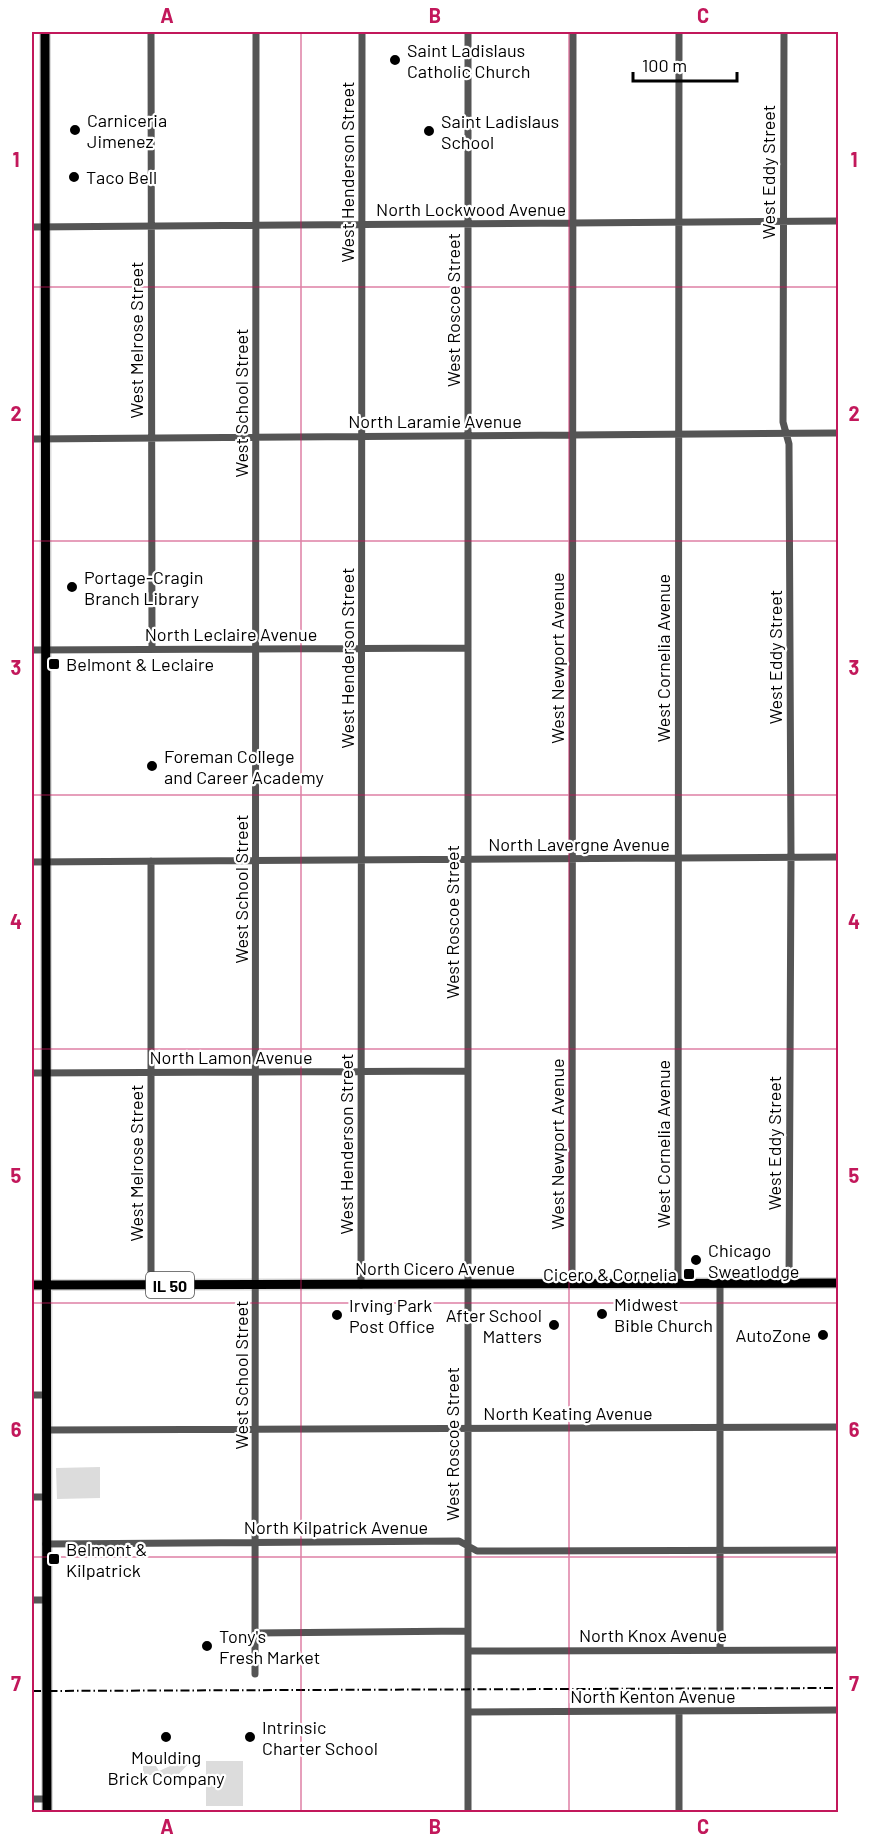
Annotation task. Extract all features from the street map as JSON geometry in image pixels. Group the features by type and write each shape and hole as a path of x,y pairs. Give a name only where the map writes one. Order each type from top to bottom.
{"main road":[{"path":"45,32 46,1812"},
{"name":"North Cicero Avenue","path":"32,1285 838,1283"}],"street":[{"name":"West Melrose Street","path":"151,32 152,649"},
{"name":"West School Street","path":"255,1674 256,32"},
{"name":"West Henderson Street","path":"361,1285 362,32"},
{"name":"West Roscoe Street","path":"468,32 468,1812"},
{"name":"West Newport Avenue","path":"572,1284 573,32"},
{"name":"West Cornelia Avenue","path":"678,1284 679,32"},
{"name":"West Eddy Street","path":"784,32 783,422 789,444 791,858 789,1283"},
{"name":"North Lockwood Avenue","path":"32,227 838,221"},
{"name":"North Laramie Avenue","path":"32,439 838,433"},
{"name":"North Leclaire Avenue","path":"32,650 468,648"},
{"name":"North Lavergne Avenue","path":"32,862 838,857"},
{"name":"West Melrose Street","path":"151,861 151,1285"},
{"name":"North Lamon Avenue","path":"32,1073 467,1071"},
{"path":"720,1284 720,1650"},
{"path":"32,1395 46,1395"},
{"name":"North Keating Avenue","path":"46,1430 838,1427"},
{"path":"32,1497 46,1497"},
{"name":"North Kilpatrick Avenue","path":"46,1544 459,1541 477,1551 838,1550"},
{"path":"32,1600 46,1600"},
{"path":"255,1633 468,1631"},
{"name":"North Knox Avenue","path":"468,1651 838,1650"},
{"name":"North Kenton Avenue","path":"468,1712 838,1710"},
{"path":"680,1711 680,1812"},
{"path":"32,1799 46,1799"}],"shaded area":[{"path":"100,1467 100,1498 57,1499 56,1468"},
{"path":"206,1761 243,1761 243,1806 206,1806"},
{"path":"179,1762 190,1762 178,1775 143,1775 143,1766 156,1766 159,1771"}],"railway":[{"path":"32,1691 838,1688"}],"place":[{"name":"Saint Ladislaus Catholic Church","path":"395,60"},
{"name":"Carniceria Jimenez","path":"75,130"},
{"name":"Saint Ladislaus School","path":"429,131"},
{"name":"Taco Bell","path":"74,177"},
{"name":"Portage-Cragin Branch Library","path":"72,587"},
{"name":"Belmont & Leclaire","path":"54,664"},
{"name":"Foreman College and Career Academy","path":"152,766"},
{"name":"Chicago Sweatlodge","path":"696,1260"},
{"name":"Cicero & Cornelia","path":"689,1274"},
{"name":"Midwest Bible Church","path":"602,1314"},
{"name":"Irving Park Post Office","path":"337,1315"},
{"name":"After School Matters","path":"554,1325"},
{"name":"AutoZone","path":"823,1335"},
{"name":"Belmont & Kilpatrick","path":"54,1559"},
{"name":"Tony's Fresh Market","path":"207,1646"},
{"name":"Moulding Brick Company","path":"166,1737"},
{"name":"Intrinsic Charter School","path":"250,1737"}]}
